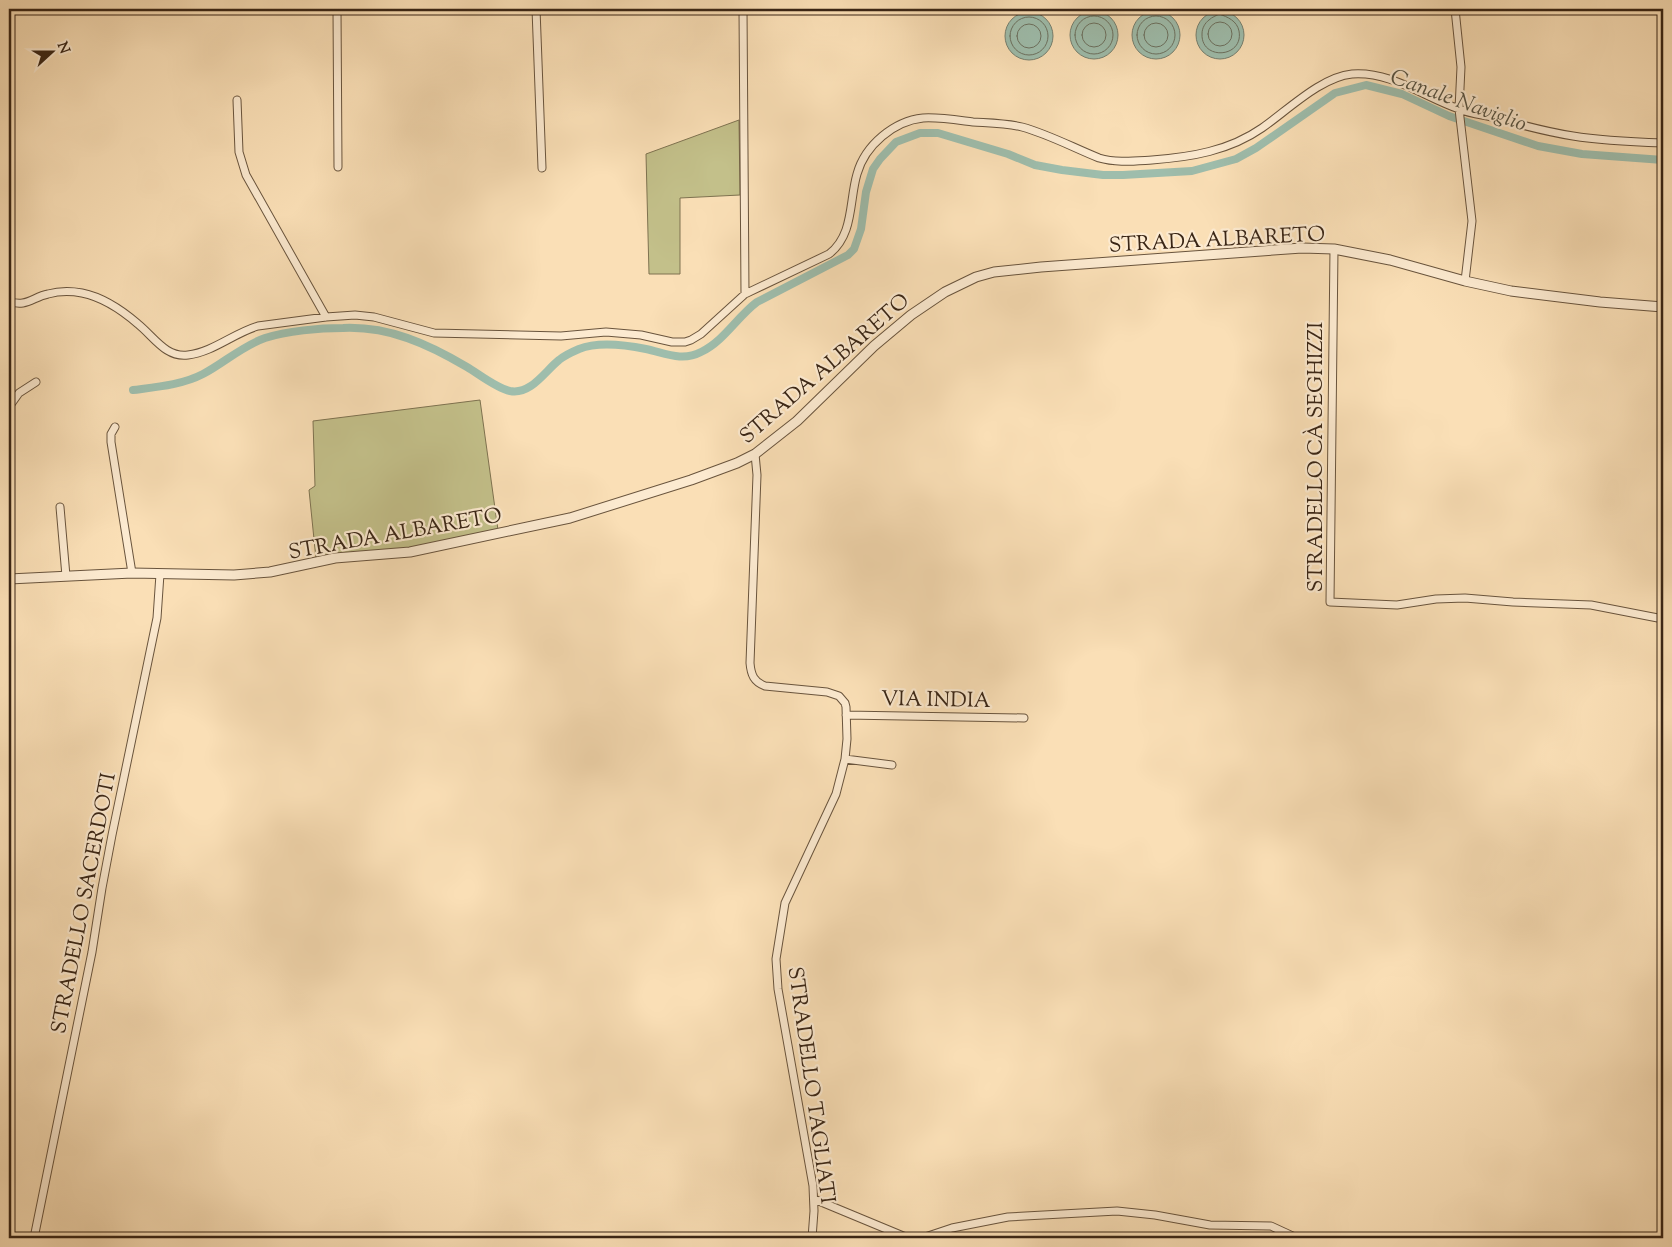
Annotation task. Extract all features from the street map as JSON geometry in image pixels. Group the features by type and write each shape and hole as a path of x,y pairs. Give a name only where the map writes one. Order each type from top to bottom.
{"street":[{"path":"337,9 338,167"},
{"path":"536,9 542,168"},
{"path":"743,9 745,294"},
{"path":"1455,9 1461,67 1459,109 1472,222 1465,281"},
{"path":"9,301 23,304 48,294 67,291 86,293 118,309 138,324 166,351 177,356 196,354 258,326 346,315 374,317 434,332 561,336 606,332 635,334 679,342 696,338 745,294 836,249 846,229 856,176 863,160 871,148 885,134 916,120 930,118 1016,126 1037,132 1099,158 1111,161 1133,161 1200,154 1232,145 1261,128 1323,85 1350,74 1367,74 1389,79 1459,109 1533,128 1613,141 1663,143"},
{"path":"237,100 239,152 246,175 326,317"},
{"name":"STRADA ALBARETO","path":"9,579 132,573 252,574 270,572 335,558 410,552 448,545 570,518 612,505 691,480 755,454 796,421 874,346 911,315 945,292 976,277 994,272 1302,248 1334,249 1390,260 1465,281 1511,291 1600,302 1663,307"},
{"name":"STRADELLO CÀ SEGHIZZI","path":"1334,249 1330,602 1397,605 1436,599 1465,598 1591,605 1663,619"},
{"path":"9,406 19,393 36,382"},
{"path":"115,426 112,430 111,442 132,573"},
{"name":"STRADELLO TAGLIATI","path":"755,454 757,475 750,664 752,674 757,682 765,686 835,693 845,703 848,739 836,794 785,903 776,959 778,989 813,1186 812,1238"},
{"path":"60,507 66,576"},
{"name":"STRADELLO SACERDOTI","path":"34,1238 90,961 112,834 157,618 160,574"},
{"name":"VIA INDIA","path":"846,715 1024,718"},
{"path":"845,759 892,765"},
{"path":"814,1199 908,1238"},
{"path":"922,1238 952,1228 1008,1217 1117,1211 1155,1215 1210,1225 1271,1226 1297,1238"}],"shaded area":[{"path":"739,120 740,195 680,198 680,274 649,274 646,154"},
{"path":"480,400 498,530 407,549 316,559 309,490 315,486 313,421"}],"water":[{"path":"1094,11 1103,13 1111,18 1116,26 1118,35 1116,44 1111,52 1103,57 1094,59 1085,57 1077,52 1072,44 1070,35 1072,26 1077,18 1085,13"},
{"path":"1156,11 1165,13 1173,18 1178,26 1180,35 1178,44 1173,52 1165,57 1156,59 1147,57 1139,52 1134,44 1132,35 1134,26 1139,18 1147,13"},
{"path":"1220,11 1229,13 1237,18 1242,26 1244,35 1242,44 1237,52 1229,57 1220,59 1211,57 1203,52 1198,44 1196,35 1198,26 1203,18 1211,13"},
{"path":"1029,12 1038,14 1046,19 1051,27 1053,36 1051,45 1046,53 1038,58 1029,60 1020,58 1012,53 1007,45 1005,36 1007,27 1012,19 1020,14"}],"waterway":[{"name":"Canale Naviglio","path":"133,390 169,385 195,378 211,370 249,345 265,338 293,332 324,329 360,328 392,333 408,338 438,351 493,384 510,391 518,391 531,386 561,358 574,351 595,345 621,345 680,357 694,355 717,342 757,302 848,255 854,249 861,229 866,192 873,169 896,142 920,133 938,133 1008,154 1035,165 1062,170 1103,175 1192,171 1236,159 1256,148 1335,93 1366,85 1402,94 1449,116 1538,146 1582,154 1663,160"}]}
